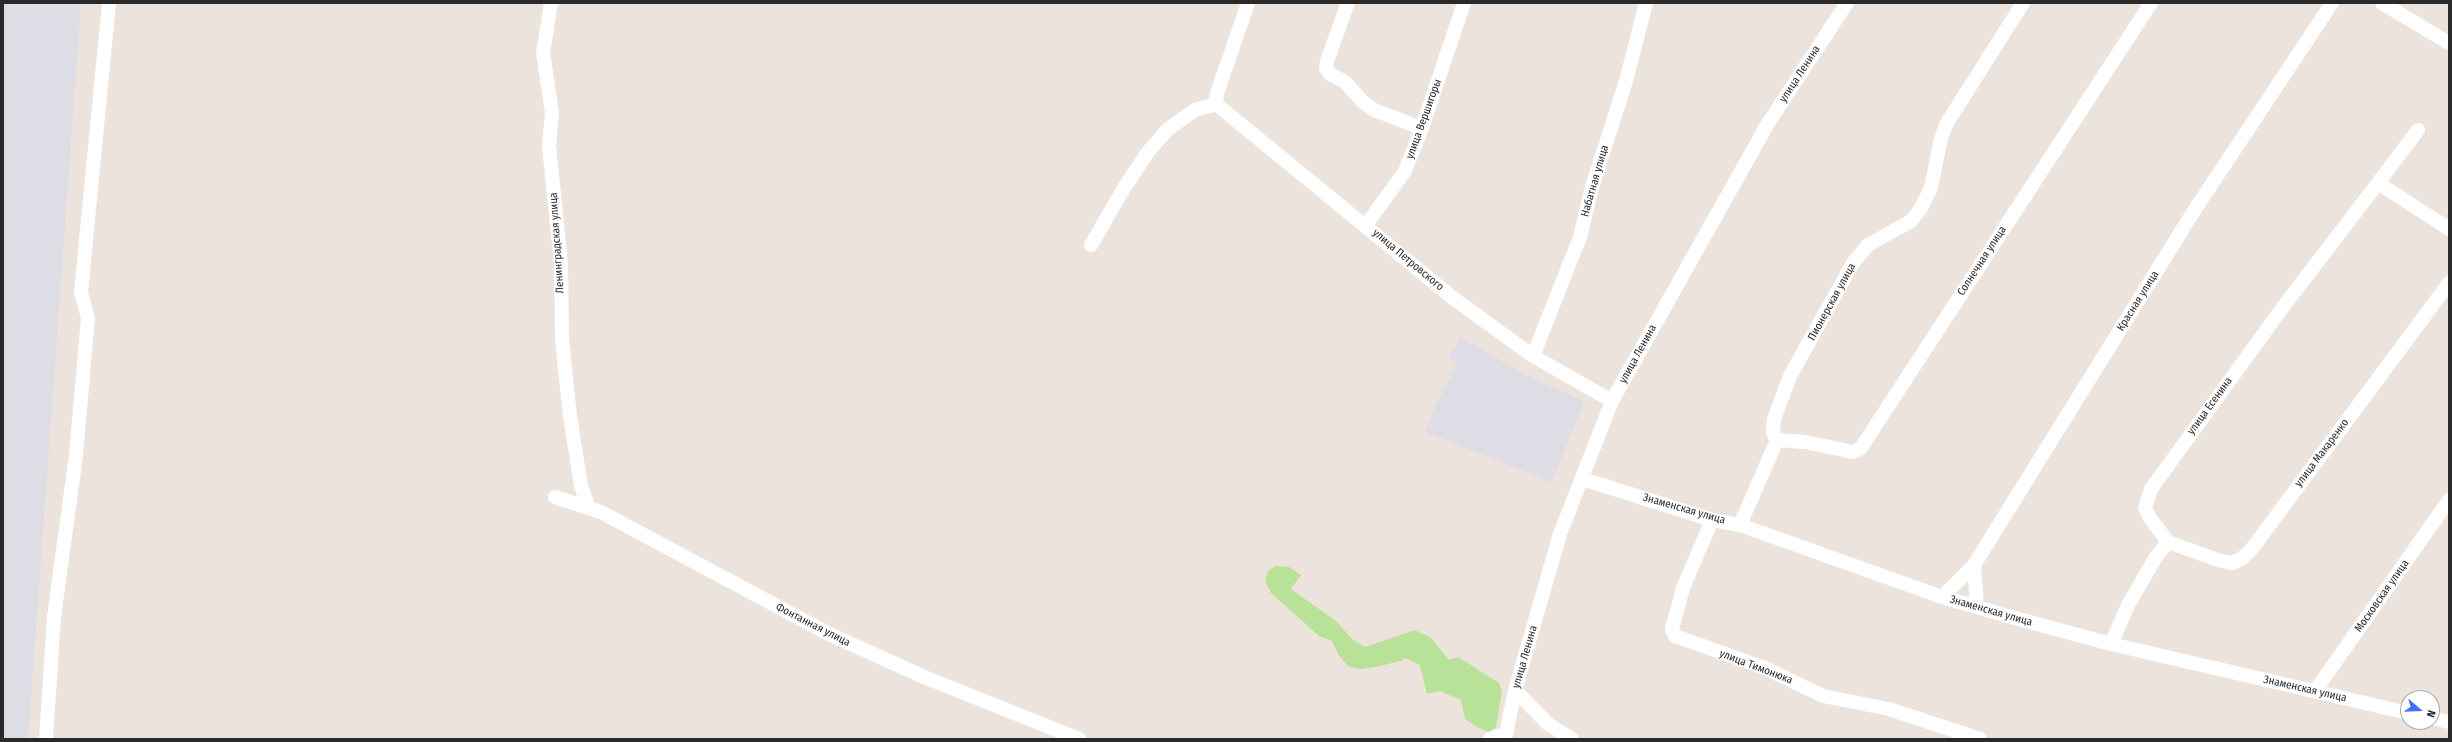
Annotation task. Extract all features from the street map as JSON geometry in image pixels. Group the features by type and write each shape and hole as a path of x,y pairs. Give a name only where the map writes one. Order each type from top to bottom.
{"street":[{"path":"46,739 54,617 76,455 88,318 81,292 109,3"},
{"name":"Ленинградская улица","path":"551,3 543,53 552,113 549,146 561,264 562,340 570,416 581,486 588,506"},
{"path":"1091,246 1128,182 1148,152 1168,129 1195,110 1216,104 1217,93 1248,3"},
{"path":"1348,3 1327,61 1326,68 1330,74 1345,82 1363,102 1374,110 1422,128"},
{"name":"улица Вершигоры","path":"1366,225 1405,172 1422,128 1464,3"},
{"name":"Набатная улица","path":"1534,356 1580,237 1592,187 1626,82 1646,3"},
{"name":"улица Ленина","path":"1505,736 1515,690 1560,534 1583,479 1612,401 1767,125 1846,3"},
{"name":"Пионерская улица","path":"1777,440 1773,434 1774,419 1790,376 1853,263 1868,244 1911,221 1921,208 1931,188 1941,138 1947,123 2023,3"},
{"name":"Солнечная улица","path":"1777,440 1805,442 1853,452 1862,448 2151,3"},
{"name":"Красная улица","path":"1942,597 1974,565 2192,214 2332,3"},
{"path":"2382,3 2449,43"},
{"name":"улица Петровского","path":"1216,104 1366,225 1453,298 1534,356 1612,401"},
{"name":"улица Есенина","path":"2168,542 2157,529 2145,508 2151,489 2283,307 2418,130"},
{"path":"2378,183 2449,229"},
{"name":"улица Макаренко","path":"2168,542 2218,560 2232,563 2241,559 2251,550 2449,283"},
{"path":"1740,525 1777,440"},
{"name":"Знаменская улица","path":"1583,479 1712,520 1740,525 1942,597 1977,607 2111,644 2400,711"},
{"name":"Фонтанная улица","path":"555,497 588,506 829,634 924,677 1079,739"},
{"name":"Московская улица","path":"2315,691 2449,500"},
{"name":"улица Тимонюка","path":"1712,520 1683,588 1672,629 1675,636 1765,668 1823,696 1888,710 1980,739"},
{"path":"2111,644 2128,605 2156,557 2168,542"},
{"path":"1974,565 1977,607"},
{"path":"1515,690 1548,724 1572,739"},
{"path":"1490,739 1505,736"}],"shaded area":[{"path":"3,3 81,3 28,739 3,739"},
{"path":"1460,337 1526,375 1584,401 1552,482 1425,432 1434,409 1457,364 1449,356"}],"green space":[{"path":"1276,566 1289,567 1301,575 1291,589 1336,621 1352,639 1365,647 1415,630 1431,638 1449,660 1458,657 1499,683 1502,692 1496,727 1489,732 1477,727 1465,719 1461,700 1440,691 1427,694 1420,665 1405,658 1401,661 1375,667 1360,669 1349,667 1338,654 1332,641 1319,636 1271,593 1265,581 1268,571"}]}
